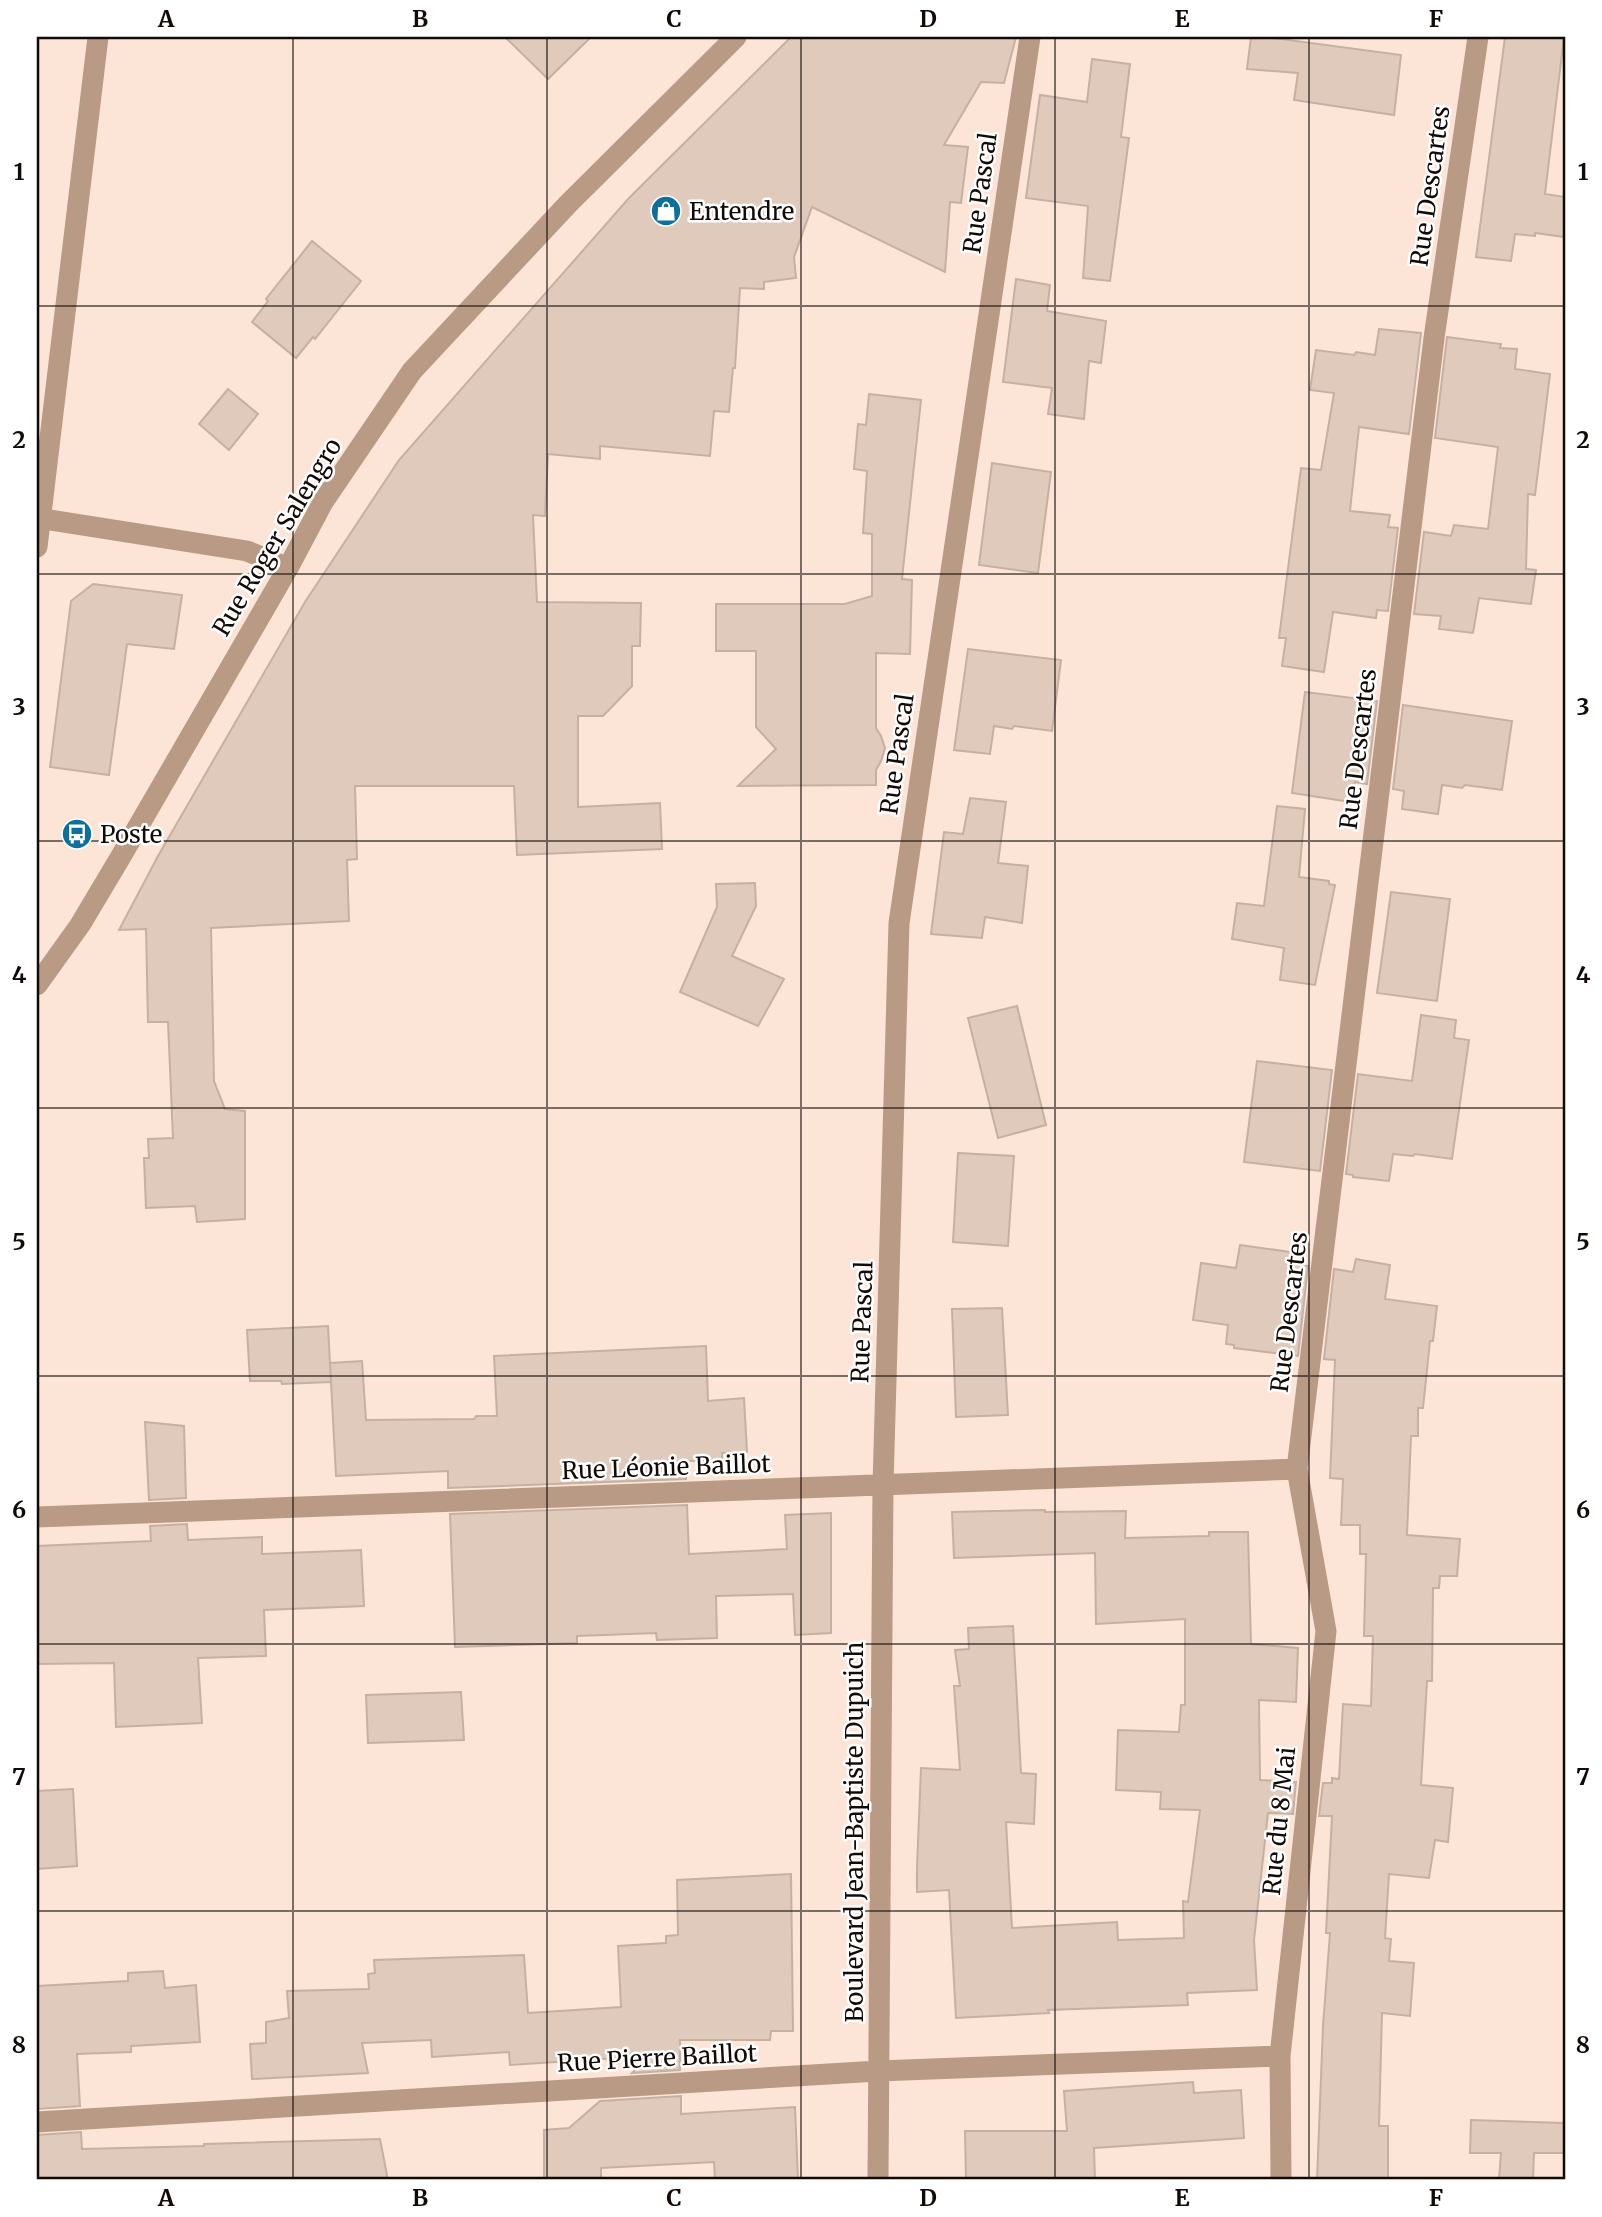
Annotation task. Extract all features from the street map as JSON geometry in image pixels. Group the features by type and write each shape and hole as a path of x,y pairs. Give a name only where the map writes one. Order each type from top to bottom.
{"street":[{"path":"37,547 38,518 98,37"},
{"name":"Rue Roger Salengro","path":"37,985 80,925 288,568 323,502 412,370 568,204 736,37"},
{"name":"Rue Pascal","path":"883,1485 899,923 1030,37"},
{"name":"Rue Descartes","path":"1297,1469 1432,352 1478,37"},
{"path":"38,518 247,551 288,568"},
{"name":"Rue Léonie Baillot","path":"37,1517 1297,1469"},
{"name":"Rue du 8 Mai","path":"1281,2180 1280,2056 1326,1631 1297,1469"},
{"name":"Boulevard Jean-Baptiste Dupuich","path":"878,2180 883,1485"},
{"name":"Rue Pierre Baillot","path":"37,2122 878,2071 1280,2056"}],"building":[{"path":"505,37 591,37 548,79"},
{"path":"791,37 1016,37 1004,83 981,82 944,145 968,147 961,203 950,202 945,272 812,207 794,257 796,278 764,282 764,289 740,288 729,412 714,411 710,456 600,446 600,459 548,454 545,516 533,515 537,602 641,603 640,646 632,646 632,686 603,716 578,716 578,807 660,803 662,849 517,855 514,786 355,786 357,859 347,860 349,921 211,928 214,1081 225,1109 245,1111 245,1219 197,1222 195,1206 146,1208 144,1158 149,1158 148,1139 173,1138 168,1022 148,1022 146,929 119,930 158,856 305,602 399,460 629,198"},
{"path":"1251,37 1401,55 1394,115 1294,100 1298,73 1247,69"},
{"path":"1505,37 1564,37 1545,194 1565,197 1565,237 1535,233 1535,236 1515,234 1511,261 1476,257"},
{"path":"1092,59 1130,64 1121,137 1129,138 1110,281 1083,278 1088,206 1026,198 1040,95 1087,102"},
{"path":"312,241 361,281 315,339 313,337 296,358 252,322 268,301 266,299"},
{"path":"1016,279 1050,285 1047,311 1106,321 1101,363 1089,361 1084,419 1048,414 1052,388 1003,382"},
{"path":"1379,329 1421,333 1409,434 1359,427 1350,511 1390,515 1388,527 1398,528 1388,611 1377,610 1376,618 1333,612 1324,672 1282,666 1286,638 1279,638 1301,468 1321,470 1334,393 1310,390 1316,350 1375,355"},
{"path":"1447,337 1501,344 1500,348 1517,349 1515,369 1550,374 1535,495 1528,494 1526,569 1536,570 1531,604 1479,598 1473,633 1439,629 1441,616 1414,614 1424,532 1451,536 1454,525 1488,529 1498,447 1435,438"},
{"path":"228,389 258,414 229,450 199,424"},
{"path":"869,394 921,400 902,579 912,580 910,654 876,653 876,728 885,748 876,770 876,785 738,786 776,749 756,727 756,651 716,651 716,604 845,604 872,596 872,534 863,533 867,471 854,469 858,424 866,425"},
{"path":"992,463 1051,472 1038,573 979,565"},
{"path":"93,584 182,595 174,649 127,644 109,775 50,767 71,601"},
{"path":"968,649 1061,660 1052,731 994,726 990,754 954,750"},
{"path":"1305,692 1377,701 1367,784 1355,782 1351,802 1292,793"},
{"path":"1403,705 1512,721 1502,790 1442,785 1438,814 1402,809 1404,791 1393,789"},
{"path":"970,798 1006,802 998,863 1028,866 1022,923 985,917 982,938 931,934 944,832 963,834"},
{"path":"1277,806 1305,809 1299,877 1329,881 1329,884 1335,885 1315,985 1280,980 1284,948 1232,939 1237,903 1264,906"},
{"path":"755,883 756,906 732,956 784,979 758,1026 680,992 717,907 716,884"},
{"path":"1391,892 1450,899 1437,1001 1377,993"},
{"path":"1017,1006 1046,1125 998,1138 968,1018"},
{"path":"1421,1015 1456,1020 1454,1038 1469,1040 1452,1159 1393,1154 1389,1181 1346,1174 1358,1074 1412,1081"},
{"path":"1257,1061 1332,1070 1320,1171 1244,1162"},
{"path":"958,1153 1014,1156 1008,1246 953,1242"},
{"path":"1240,1245 1291,1252 1289,1264 1308,1266 1298,1356 1234,1348 1234,1345 1226,1344 1228,1325 1193,1320 1201,1263 1236,1268"},
{"path":"1356,1259 1390,1265 1385,1299 1437,1306 1433,1341 1430,1341 1423,1408 1418,1408 1418,1436 1411,1436 1407,1535 1460,1539 1457,1576 1440,1576 1439,1588 1433,1588 1432,1681 1427,1681 1421,1785 1453,1788 1448,1842 1435,1840 1429,1878 1389,1874 1385,1938 1391,1939 1389,1961 1414,1963 1410,2016 1382,2013 1379,2126 1388,2126 1388,2180 1317,2180 1323,2026 1330,1933 1326,1933 1332,1816 1319,1816 1323,1783 1332,1783 1332,1778 1339,1779 1343,1704 1371,1706 1373,1636 1364,1636 1366,1554 1360,1554 1360,1525 1341,1525 1343,1479 1330,1478 1335,1360 1324,1359 1334,1269 1353,1272"},
{"path":"1002,1308 1008,1415 956,1417 952,1309"},
{"path":"328,1326 331,1382 282,1384 281,1381 250,1381 247,1330"},
{"path":"706,1346 708,1401 744,1398 747,1452 722,1453 722,1460 686,1461 686,1479 448,1488 448,1471 336,1476 330,1363 362,1361 366,1420 474,1419 476,1416 497,1416 494,1356"},
{"path":"145,1422 184,1426 186,1498 149,1500"},
{"path":"687,1505 689,1554 787,1549 785,1515 831,1513 831,1633 795,1635 793,1594 716,1596 717,1638 657,1640 656,1633 577,1636 577,1643 455,1647 450,1514"},
{"path":"1126,1511 1125,1538 1248,1532 1251,1644 1298,1648 1296,1702 1259,1700 1260,1780 1296,1782 1293,1814 1268,1813 1254,1940 1257,1990 1187,1993 1188,2005 1048,2010 1049,2013 956,2018 949,1890 917,1892 917,1867 921,1768 960,1770 954,1686 960,1686 955,1650 969,1649 968,1628 1013,1626 1021,1773 1036,1774 1034,1824 1006,1822 1012,1928 1117,1922 1118,1940 1184,1938 1183,1901 1188,1902 1200,1810 1160,1809 1161,1792 1116,1790 1118,1730 1179,1732 1181,1705 1185,1705 1185,1619 1096,1624 1095,1553 954,1558 952,1512"},
{"path":"187,1524 188,1540 262,1537 262,1554 361,1550 364,1606 264,1610 266,1656 198,1658 202,1723 116,1727 114,1663 37,1664 37,1546 151,1541 150,1526"},
{"path":"461,1692 464,1740 368,1743 366,1695"},
{"path":"73,1789 77,1866 37,1869 37,1791"},
{"path":"791,1874 793,2031 771,2031 770,2040 680,2040 680,2070 632,2073 650,2056 510,2065 509,2052 432,2057 431,2040 362,2043 368,2073 252,2079 250,2044 266,2043 266,2022 289,2018 287,1991 369,1989 368,1974 375,1973 374,1960 524,1955 528,2013 621,2007 618,1946 666,1943 666,1936 678,1935 677,1880"},
{"path":"163,1971 165,1988 196,1985 200,2042 131,2046 131,2052 77,2054 80,2106 37,2109 37,1986 128,1981 128,1973"},
{"path":"1193,2082 1194,2093 1241,2090 1244,2138 1094,2148 1095,2180 966,2180 965,2131 1067,2131 1064,2091"},
{"path":"681,2096 681,2114 795,2107 798,2180 715,2180 714,2162 601,2168 601,2180 544,2180 544,2130 569,2128 600,2101"},
{"path":"1471,2120 1565,2123 1565,2153 1534,2153 1533,2180 1499,2180 1501,2153 1470,2153"},
{"path":"81,2132 82,2149 380,2139 388,2180 37,2180 37,2135"}],"place":[{"name":"Entendre","path":"666,211"},
{"name":"Poste","path":"77,834"}]}
